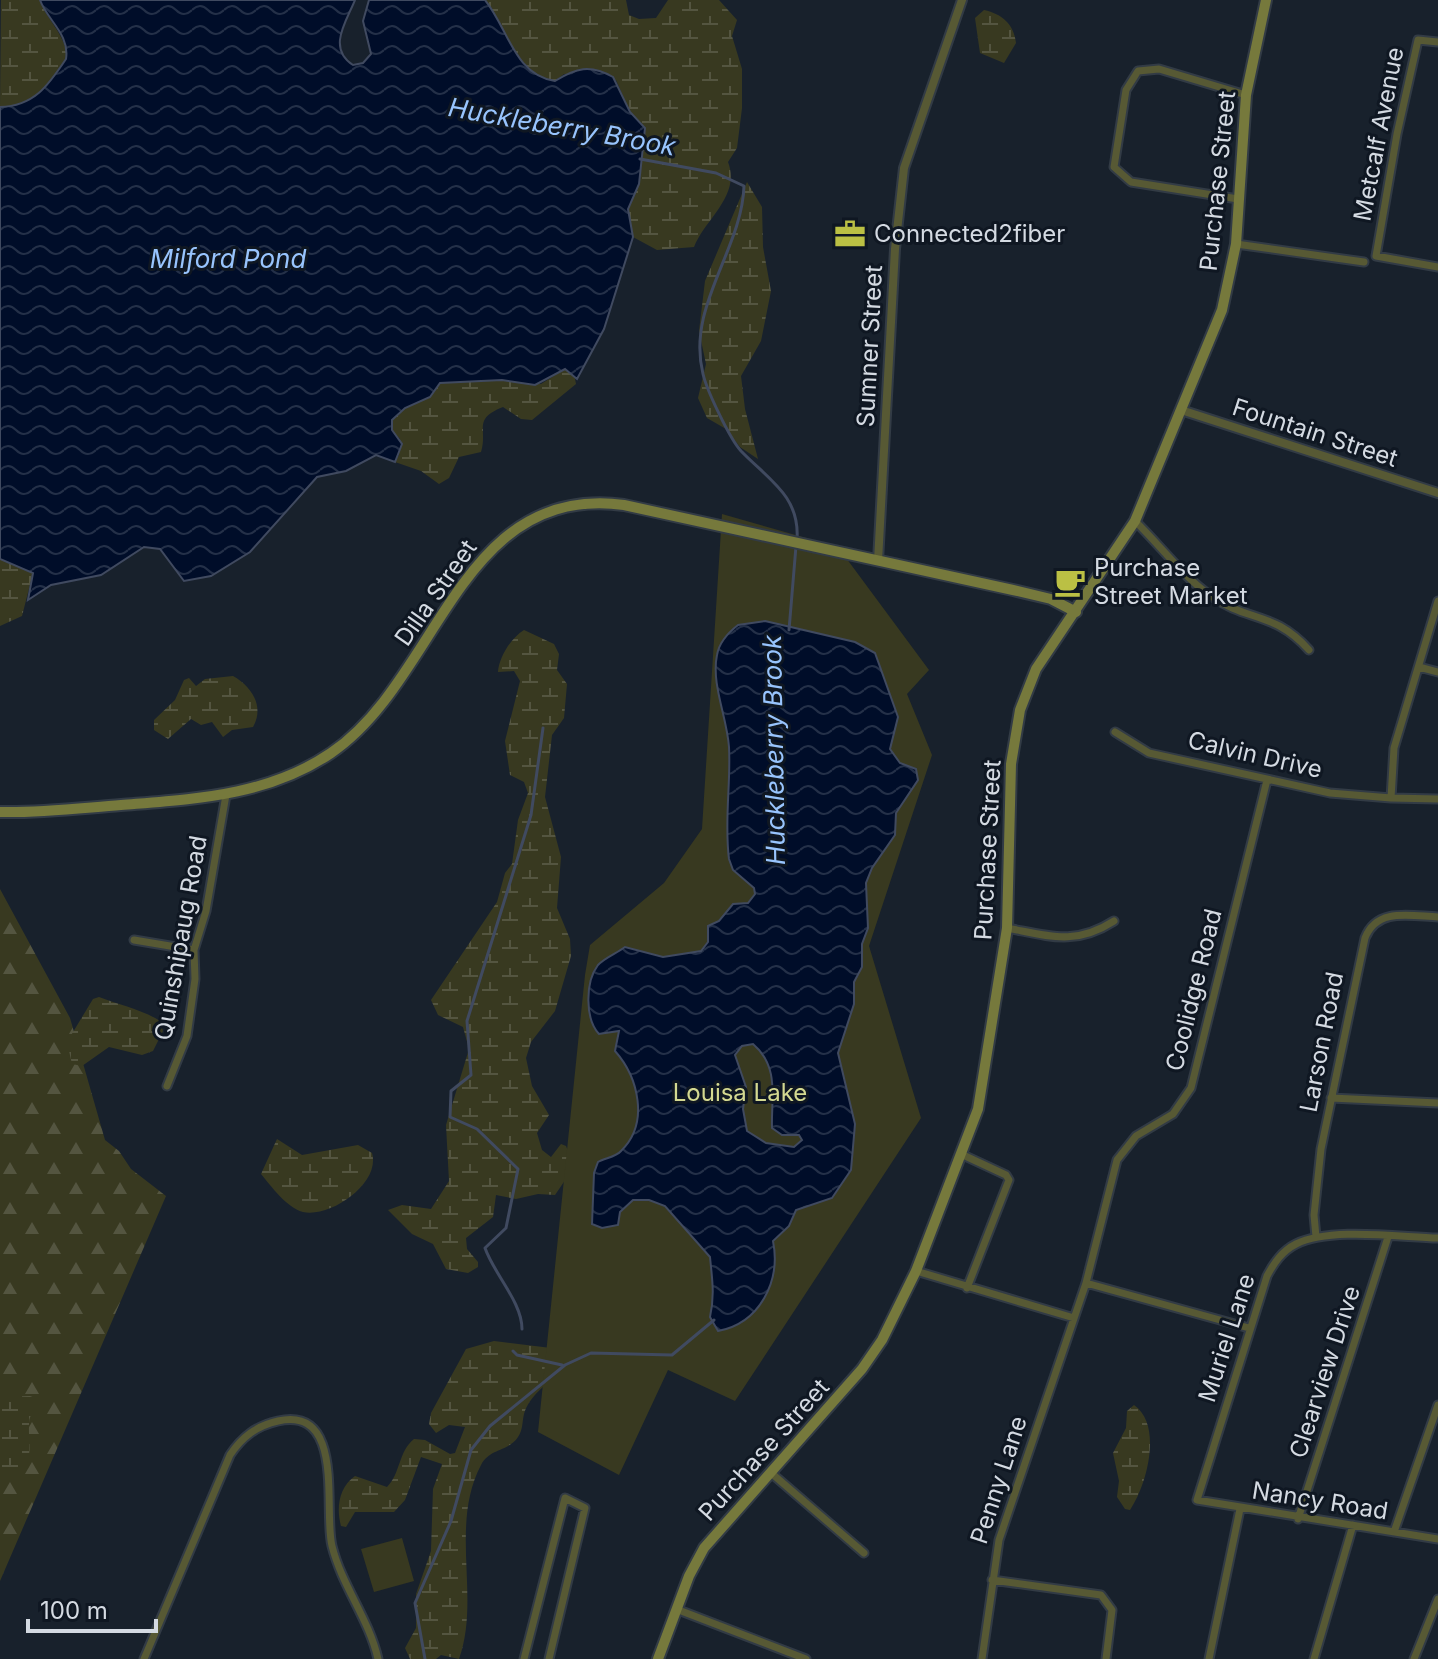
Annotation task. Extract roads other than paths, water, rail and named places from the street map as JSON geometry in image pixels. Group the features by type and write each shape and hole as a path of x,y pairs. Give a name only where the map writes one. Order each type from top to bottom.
{"main road":[{"name":"Purchase Street","path":"658,1659 676,1609 704,1548 862,1369 882,1340 916,1271 963,1155 986,1074 1007,928 1011,764 1020,710 1036,669 1135,521 1222,310 1236,244 1246,95 1266,0"},
{"name":"Dilla Street","path":"0,812 226,795 301,771 355,734 398,684 474,567 493,545 525,522 562,508 608,503 1051,599 1076,612"}],"street":[{"name":"Sumner Street","path":"878,561 895,244 904,168 962,0"},
{"name":"Metcalf Avenue","path":"1438,42 1418,40 1397,134 1376,256 1438,267"},
{"path":"1238,199 1151,187 1117,174 1114,167 1117,132 1126,90 1134,75 1144,69 1159,69 1246,95"},
{"path":"1236,244 1364,262"},
{"name":"Fountain Street","path":"1181,410 1438,493"},
{"path":"1135,521 1208,595 1286,627 1309,650"},
{"path":"1391,798 1394,748 1438,601"},
{"path":"1419,667 1438,672"},
{"name":"Calvin Drive","path":"1115,732 1149,753 1267,780 1330,793 1438,799"},
{"name":"Coolidge Road","path":"1074,1318 1119,1154 1136,1136 1173,1114 1191,1088 1267,780"},
{"name":"Quinshipaug Road","path":"167,1086 187,1036 195,979 194,950 206,911 226,795"},
{"name":"Larson Road","path":"1316,1237 1316,1194 1331,1098 1367,932 1377,922 1392,915 1438,917"},
{"path":"1007,928 1059,938 1079,937 1093,934 1114,921"},
{"path":"134,940 194,950"},
{"path":"1331,1098 1438,1103"},
{"path":"963,1155 1006,1175 1009,1180 967,1288"},
{"name":"Muriel Lane","path":"1197,1500 1249,1328 1267,1276 1278,1258 1293,1245 1316,1237 1438,1238"},
{"name":"Clearview Drive","path":"1298,1519 1388,1237"},
{"path":"916,1271 1074,1318"},
{"path":"1086,1283 1249,1328"},
{"name":"Penny Lane","path":"982,1659 999,1540 1074,1318"},
{"path":"1394,1532 1438,1405"},
{"path":"144,1659 230,1455 244,1436 285,1420 308,1426 324,1446 332,1546 378,1659"},
{"path":"770,1472 864,1553"},
{"path":"524,1659 565,1498 585,1508 549,1659"},
{"name":"Nancy Road","path":"1197,1500 1298,1519 1438,1539"},
{"path":"1209,1659 1240,1509"},
{"path":"1314,1659 1353,1525"},
{"path":"992,1580 1101,1595 1112,1610 1106,1659"},
{"path":"1414,1659 1438,1599"},
{"path":"676,1609 806,1659"}],"water":[{"name":"Milford Pond","path":"40,0 355,0 340,43 345,58 353,65 363,63 371,54 363,21 369,0 485,0 521,60 541,77 555,81 570,73 590,69 613,77 630,112 645,128 639,184 628,209 633,237 604,329 577,379 565,369 535,385 502,380 440,383 430,397 405,408 392,420 392,430 402,444 395,462 376,455 346,471 317,477 250,552 211,576 184,581 160,549 144,547 101,575 51,585 28,600 33,573 0,559 0,107 22,103 39,93 66,59 65,42"},
{"name":"Louisa Lake","path":"765,621 855,642 875,653 898,717 890,749 900,763 916,769 918,780 896,813 895,835 872,868 866,883 868,928 862,944 862,967 854,982 854,1004 838,1053 855,1124 851,1170 832,1198 796,1210 789,1226 773,1241 774,1271 764,1298 745,1319 718,1331 710,1317 713,1294 710,1257 665,1206 649,1200 633,1200 620,1212 618,1225 602,1228 592,1224 594,1173 598,1162 616,1155 630,1140 636,1127 638,1100 630,1074 615,1051 619,1031 599,1034 591,1019 588,1000 594,972 607,958 625,947 663,957 701,951 708,942 708,926 719,921 733,904 748,903 755,894 754,888 733,870 729,859 729,747 716,677 720,646 738,625","holes":["753,1044 762,1053 771,1073 772,1128 782,1135 799,1135 802,1140 794,1147 766,1143 747,1131 743,1109 746,1087 735,1055 742,1046"]}],"waterway":[{"name":"Huckleberry Brook","path":"640,159 716,173 744,186 741,210 702,325 700,349 703,374 736,445 788,500 797,524 797,539"},
{"name":"Huckleberry Brook","path":"789,630 796,546"},
{"path":"522,1329 513,1298 485,1248 506,1228 518,1169 477,1129 450,1117 451,1091 471,1075 467,1021 531,815 543,728"},
{"name":"Huckleberry Brook","path":"425,1659 415,1603 451,1521 471,1450 490,1426 565,1365 591,1353 672,1355 714,1320"},
{"path":"513,1351 517,1355 562,1365"}],"place":[{"name":"Connected2fiber","path":"850,234"},
{"name":"Purchase Street Market","path":"1070,582"}]}
